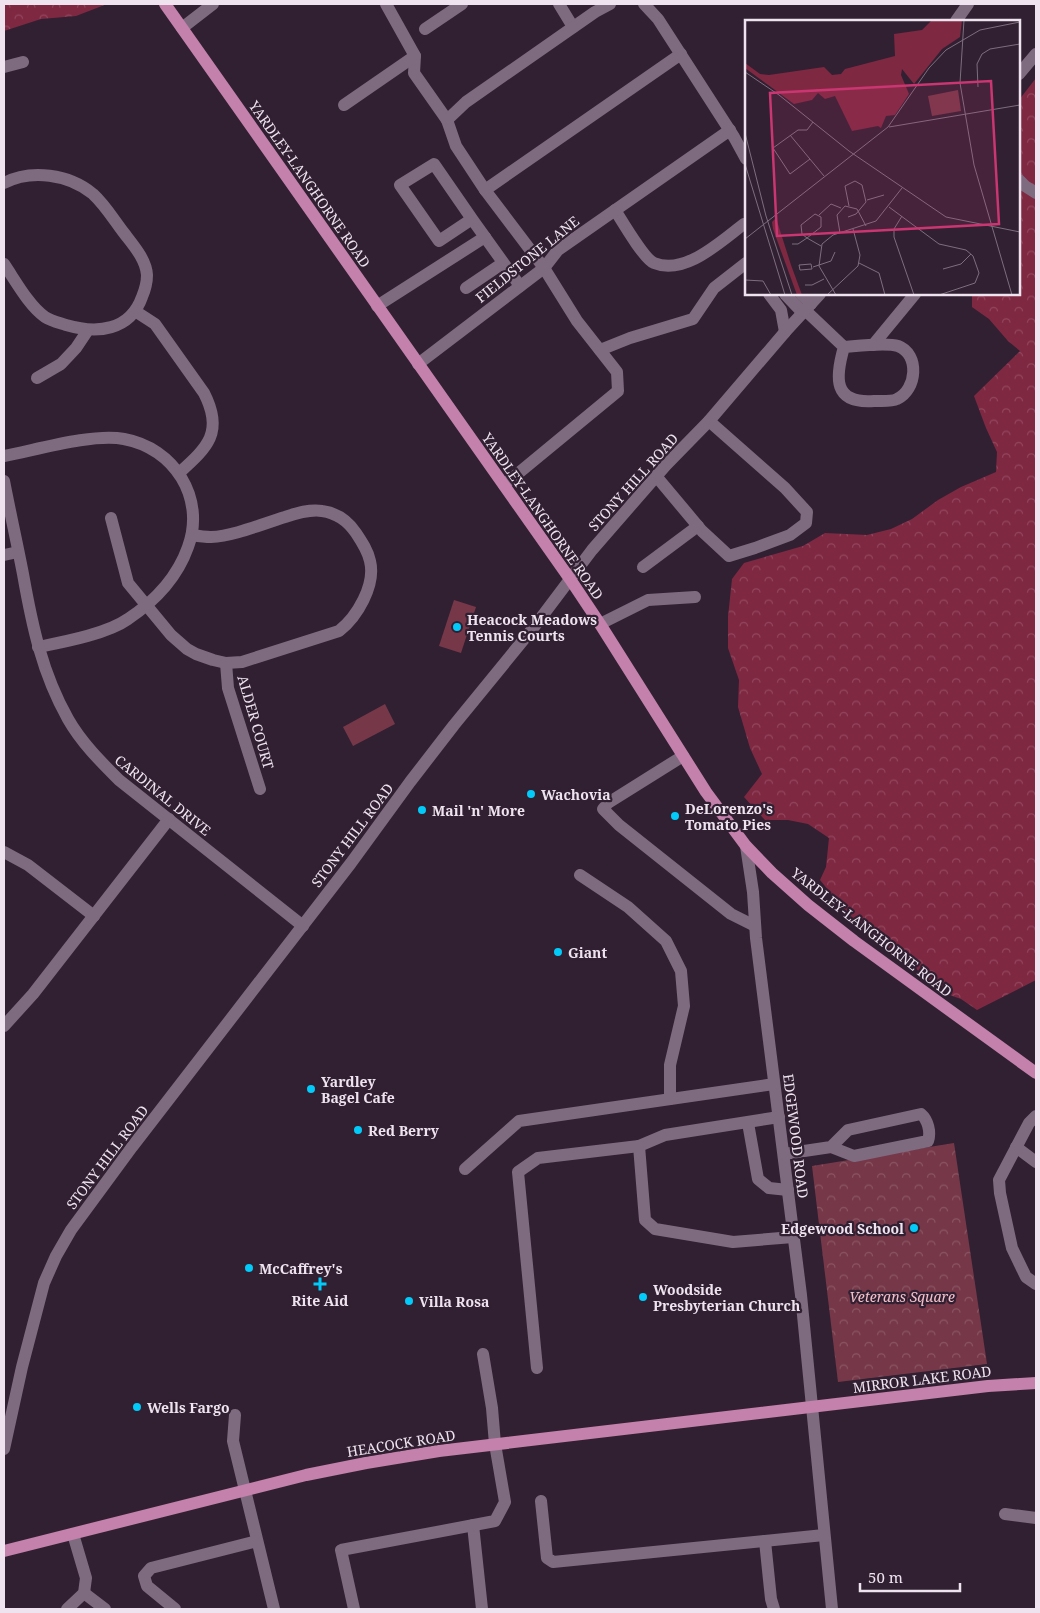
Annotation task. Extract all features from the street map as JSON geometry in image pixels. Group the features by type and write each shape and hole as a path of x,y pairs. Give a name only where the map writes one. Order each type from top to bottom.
{"main road":[{"name":"YARDLEY-LANGHORNE ROAD","path":"165,4 570,579 706,792 746,846 772,873 808,905 854,941 1036,1073"},
{"name":"MIRROR LAKE ROAD","path":"812,1408 980,1387 1036,1383"},
{"name":"HEACOCK ROAD","path":"4,1551 306,1475 366,1463 439,1451 812,1408"}],"street":[{"path":"182,28 213,4"},
{"path":"386,4 415,56 414,73 447,120 456,146 485,190 544,268 577,321 617,372 618,391 504,485"},
{"path":"425,29 462,4"},
{"path":"559,4 573,27"},
{"path":"447,120 466,102 573,27 610,4"},
{"path":"644,4 658,19 730,130 745,157"},
{"path":"957,20 968,4"},
{"path":"485,190 680,54"},
{"path":"1020,73 1036,54"},
{"path":"344,105 415,56"},
{"path":"4,67 22,62"},
{"name":"FIELDSTONE LANE","path":"418,364 544,268 558,250 730,130"},
{"path":"472,219 439,241 400,185 434,164 520,286"},
{"path":"4,183 36,175 66,180 81,186 93,195 107,211 139,253 146,268 146,284 141,300 128,319 103,329 88,330 46,318 33,305 4,264"},
{"path":"1020,181 1036,193"},
{"path":"615,210 638,246 653,263 671,266 695,260 744,224"},
{"path":"377,306 484,237"},
{"path":"466,288 503,262"},
{"path":"600,350 630,338 693,319 714,288 745,264"},
{"path":"770,295 781,310 785,332"},
{"path":"786,295 806,309 844,347 897,346 905,350 913,360 913,372 906,392 896,400 862,402 855,401 843,393 839,385 838,369 844,347"},
{"path":"800,295 806,309"},
{"name":"STONY HILL ROAD","path":"4,1449 34,1317 44,1283 66,1238 132,1147 303,926 454,724 534,627 592,550 656,476 709,421 819,295"},
{"path":"873,345 914,295"},
{"path":"135,311 155,324 210,404 213,417 212,431 205,448 179,473"},
{"path":"37,378 61,364 76,348 88,330"},
{"path":"656,476 698,526 729,556 790,534 806,523 807,512 785,488 709,421"},
{"path":"4,456 76,442 102,438 118,438 143,445 160,454 171,463 179,473 190,500 193,520 192,535 188,548 176,572 166,586 146,606 127,620 110,628 66,642 38,647"},
{"name":"CARDINAL DRIVE","path":"4,481 38,647 53,689 68,720 80,738 100,762 119,780 303,926"},
{"path":"110,518 128,583 171,636 187,649 213,660 226,663 242,662 339,632 349,624 362,603 368,588 371,562 367,550 353,528 343,518 334,514 322,511 302,512 222,536 192,535"},
{"path":"642,567 698,526"},
{"path":"4,555 18,552"},
{"path":"600,624 648,600 695,597"},
{"name":"ALDER COURT","path":"226,663 228,688 260,789"},
{"path":"683,756 608,803 602,809 619,825 731,914 755,926"},
{"path":"4,1026 33,994 168,819"},
{"name":"EDGEWOOD ROAD","path":"746,846 754,892 755,926 808,1357 832,1609"},
{"path":"4,852 28,865 94,916"},
{"path":"580,875 628,906 666,941 681,971 684,1006 670,1065 670,1099"},
{"path":"465,1169 519,1121 774,1084"},
{"path":"784,1154 831,1147 854,1156 928,1141 930,1135 926,1118 921,1114 848,1130 831,1147"},
{"path":"1036,1116 1029,1123 999,1180 1012,1248 1026,1277 1036,1284"},
{"path":"537,1368 518,1172 538,1158 639,1146 665,1135 779,1117"},
{"path":"748,1123 758,1179 769,1188 788,1190"},
{"path":"639,1146 645,1220 655,1229 733,1242 793,1236"},
{"path":"1016,1147 1036,1162"},
{"path":"354,1609 341,1550 495,1521 505,1502 483,1354"},
{"path":"235,1415 233,1441 274,1609"},
{"path":"541,1501 547,1558 553,1562 824,1535"},
{"path":"1006,1514 1036,1518"},
{"path":"473,1525 482,1609"},
{"path":"67,1609 84,1593 86,1578 73,1534"},
{"path":"175,1609 147,1586 144,1576 151,1568 257,1541"},
{"path":"764,1541 771,1599 774,1609"},
{"path":"84,1593 105,1609"}],"green space":[{"path":"4,4 107,4 76,16 41,19 4,31"},
{"path":"1036,78 1036,980 977,1010 961,999 941,992 910,963 889,949 851,918 820,880 826,867 829,838 808,824 788,820 765,820 744,797 762,774 750,748 738,707 739,680 728,648 728,617 732,579 744,563 803,546 825,533 867,535 891,529 912,519 938,500 961,487 996,472 997,452 974,396 1020,351 1008,341 989,319 972,307 972,295 1020,295 1020,99"},
{"name":"Heacock Meadows Tennis Courts","path":"454,600 476,607 461,653 439,646"},
{"path":"385,704 395,724 353,746 343,727"},
{"name":"Veterans Square","path":"954,1143 987,1364 838,1382 812,1166"}],"place":[{"name":"Heacock Meadows Tennis Courts","path":"457,627"},
{"name":"Wachovia","path":"531,794"},
{"name":"Mail 'n' More","path":"422,810"},
{"name":"DeLorenzo's Tomato Pies","path":"675,816"},
{"name":"Giant","path":"558,952"},
{"name":"Yardley Bagel Cafe","path":"311,1089"},
{"name":"Red Berry","path":"358,1130"},
{"name":"Edgewood School","path":"914,1228"},
{"name":"McCaffrey's","path":"249,1268"},
{"name":"Rite Aid","path":"320,1284"},
{"name":"Woodside Presbyterian Church","path":"643,1297"},
{"name":"Villa Rosa","path":"409,1301"},
{"name":"Wells Fargo","path":"137,1407"}]}
